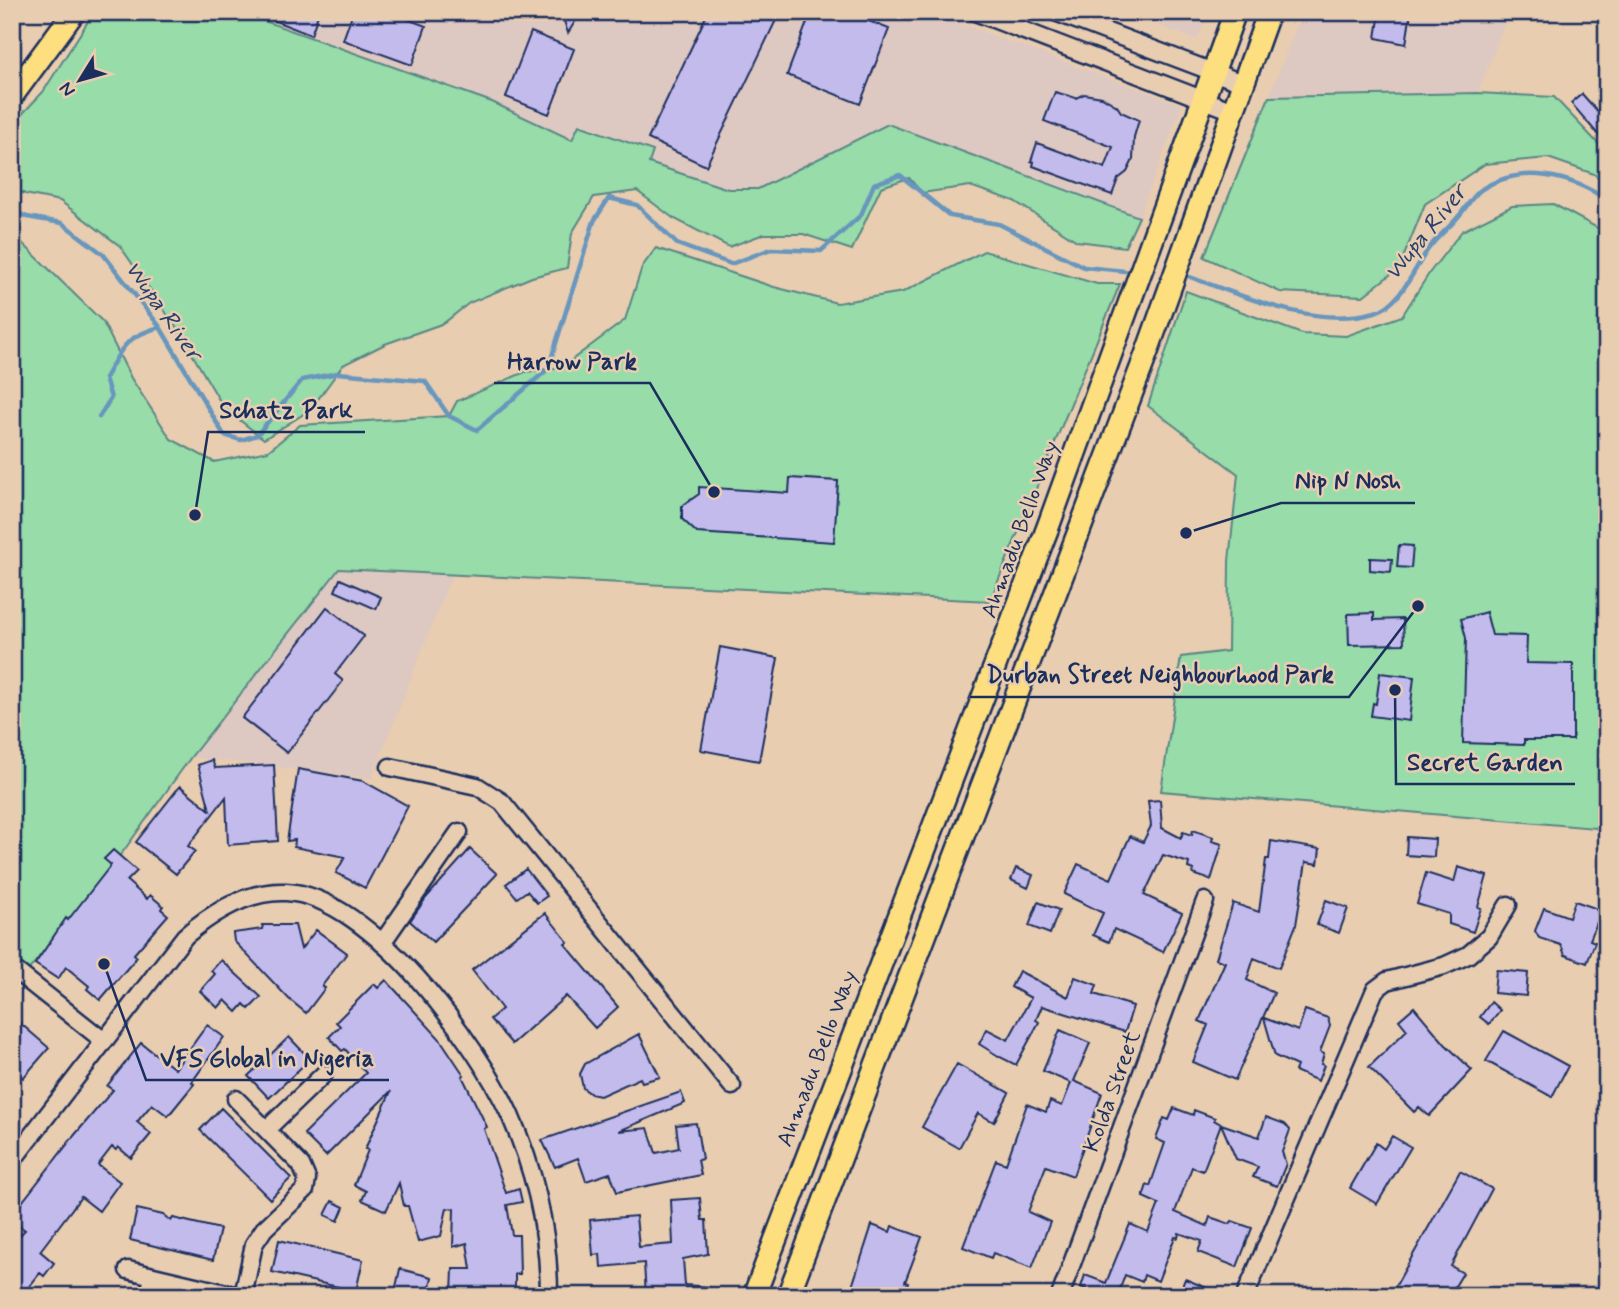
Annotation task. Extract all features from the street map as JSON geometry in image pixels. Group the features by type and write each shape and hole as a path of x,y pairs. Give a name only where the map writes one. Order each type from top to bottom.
{"main road":[{"path":"12,96 74,12"},
{"name":"Ahmadu Bello Way","path":"754,1296 964,751 1113,352 1235,12"},
{"path":"788,1296 1143,363 1269,12"}],"street":[{"path":"975,12 1233,111"},
{"path":"1055,12 1242,83"},
{"path":"390,767 477,786 502,802 732,1086"},
{"path":"382,943 458,832"},
{"path":"12,1161 186,936 206,918 231,905 286,892 317,900 347,916 382,943 446,1010 477,1055 509,1114 527,1161 542,1216 550,1265 550,1296"},
{"name":"Kolda Street","path":"1060,1296 1205,901"},
{"path":"1244,1296 1375,990 1387,981 1444,966 1468,955 1489,937 1508,905"},
{"path":"12,968 104,1041"},
{"path":"267,1129 324,1074"},
{"path":"128,1270 240,1296 254,1244 264,1229 305,1190 307,1179 301,1165 236,1099"},
{"path":"149,1296 153,1276"}],"shaded area":[{"path":"239,12 929,12 1182,105 1139,217 888,124 758,189 728,189 648,162 653,151 580,125 572,140 492,102"},
{"path":"1124,12 1208,12 1197,40"},
{"path":"1302,12 1509,12 1478,93 1269,97"},
{"path":"339,569 452,574 372,778 191,757"}],"green space":[{"path":"94,12 239,12 492,102 572,140 579,125 653,151 649,163 728,189 758,189 888,124 1139,217 1125,247 1077,241 1014,201 970,186 922,193 909,178 881,187 852,250 803,234 764,234 729,247 673,218 637,191 594,197 572,233 567,268 532,277 469,303 444,323 385,344 343,365 310,410 264,439 224,408 178,330 120,246 60,201 25,194 12,188 12,125 43,92"},
{"path":"1478,93 1554,97 1607,153 1607,184 1594,174 1548,158 1485,164 1425,204 1399,268 1363,296 1280,292 1204,257 1269,97"},
{"path":"1553,204 1607,233 1607,829 1161,791 1181,657 1228,651 1229,561 1238,474 1148,406 1186,291 1302,334 1346,336 1402,316 1430,272 1462,231 1512,206"},
{"path":"12,233 103,322 131,378 171,439 214,462 268,451 300,425 449,416 457,401 525,372 562,367 625,320 642,267 656,248 774,287 837,303 903,292 984,251 1097,284 1120,284 990,601 339,569 191,757 125,849 12,991"}],"building":[{"path":"252,12 319,12 311,35"},
{"path":"353,12 388,12 426,26 412,65 343,40"},
{"path":"561,12 581,12 568,33"},
{"path":"708,12 771,12 778,16 706,166 648,139"},
{"path":"811,12 846,12 889,29 860,104 787,75"},
{"path":"1380,12 1411,12 1406,44 1376,38"},
{"path":"531,32 574,49 549,114 506,97"},
{"path":"1055,92 1076,98 1084,94 1102,97 1117,106 1121,112 1139,120 1134,137 1133,160 1127,172 1118,179 1112,195 1033,166 1034,162 1031,161 1037,143 1105,168 1113,147 1044,121"},
{"path":"1582,94 1607,122 1607,145 1571,103"},
{"path":"790,478 838,481 834,542 697,533 682,519 682,506 699,494 699,487 789,493"},
{"path":"1399,545 1413,546 1411,568 1397,567"},
{"path":"1370,558 1392,559 1391,572 1370,570"},
{"path":"340,579 381,597 376,609 335,591"},
{"path":"327,607 364,636 335,674 343,681 287,753 242,718"},
{"path":"1486,612 1492,635 1527,636 1526,663 1573,664 1573,740 1524,740 1524,745 1463,743 1466,638 1461,619"},
{"path":"1374,613 1374,620 1403,619 1404,644 1349,645 1348,614"},
{"path":"720,647 778,658 759,761 701,750"},
{"path":"1380,673 1414,677 1409,721 1371,716 1373,703 1376,704"},
{"path":"212,760 215,768 274,765 278,841 228,845 226,797 188,846 195,851 176,874 136,842 180,786 210,810 198,765"},
{"path":"298,769 363,781 408,806 365,888 336,873 345,857 294,847 295,840 287,841"},
{"path":"1160,800 1162,828 1181,838 1183,832 1192,835 1193,830 1213,837 1212,841 1222,844 1211,880 1193,874 1194,870 1188,868 1189,863 1163,855 1144,895 1182,913 1163,952 1114,929 1109,942 1093,935 1103,913 1064,894 1078,864 1111,879 1130,836 1143,842 1151,826 1148,801"},
{"path":"1407,837 1435,839 1434,857 1406,855"},
{"path":"1271,841 1320,849 1318,864 1306,862 1296,925 1279,968 1254,958 1247,980 1274,993 1235,1080 1193,1062 1208,1025 1199,1021 1225,962 1216,959 1233,903 1259,912"},
{"path":"470,849 497,874 433,942 410,921 426,898"},
{"path":"113,850 137,871 127,881 147,899 150,895 163,906 161,909 168,915 134,954 137,957 100,1000 87,989 89,986 66,967 58,979 35,964 66,918 68,920 111,865 104,859"},
{"path":"1458,867 1487,876 1473,932 1449,924 1449,914 1417,904 1426,873 1454,882"},
{"path":"1016,868 1033,875 1028,888 1011,880"},
{"path":"526,869 547,896 537,903 527,891 517,898 506,884"},
{"path":"1326,900 1348,908 1339,933 1317,925"},
{"path":"1575,901 1595,908 1600,915 1590,940 1595,942 1587,963 1565,955 1561,945 1539,938 1535,931 1544,908 1569,917"},
{"path":"1038,902 1059,910 1050,934 1029,926"},
{"path":"545,913 568,942 565,944 618,1007 595,1028 566,996 512,1044 490,1019 502,1009 472,970"},
{"path":"262,925 295,925 301,949 316,930 347,953 306,1013 289,999 234,941 233,933 263,929"},
{"path":"221,960 261,997 249,1009 244,1004 237,1012 225,1000 218,1008 200,991 215,974 211,971"},
{"path":"1496,970 1528,973 1526,996 1494,993"},
{"path":"1019,971 1068,997 1075,977 1097,985 1094,994 1133,1006 1125,1032 1042,1006 1036,1020 1039,1022 1016,1065 1000,1057 979,1044 987,1029 1008,1040 1031,998 1011,987"},
{"path":"386,980 440,1039 464,1075 462,1076 487,1127 484,1129 506,1193 519,1189 522,1202 507,1205 512,1235 519,1235 520,1274 515,1274 515,1294 452,1293 453,1269 471,1269 467,1243 453,1247 454,1209 447,1208 441,1236 418,1242 408,1206 404,1206 399,1183 386,1211 362,1200 366,1191 354,1185 368,1150 365,1149 391,1091 326,1156 304,1134 366,1073 345,1049 342,1051 329,1037 340,1026 336,1022 374,984 378,988"},
{"path":"1491,1002 1500,1010 1489,1024 1480,1017"},
{"path":"1414,1007 1445,1044 1472,1070 1429,1116 1419,1107 1414,1112 1369,1067 1407,1030 1399,1020"},
{"path":"1305,1010 1328,1018 1330,1026 1320,1052 1324,1054 1321,1064 1324,1065 1318,1081 1295,1071 1297,1066 1275,1056 1264,1018 1298,1031"},
{"path":"20,1023 49,1048 23,1078 12,1070 12,1032"},
{"path":"207,1025 224,1037 192,1082 194,1084 168,1116 152,1104 137,1122 151,1134 131,1158 118,1147 116,1150 112,1147 98,1165 120,1182 99,1211 81,1197 40,1251 54,1263 44,1276 40,1273 25,1292 18,1292 12,1284 12,1243 25,1230 12,1221 12,1215 113,1090 107,1086 141,1043 175,1069"},
{"path":"1060,1030 1090,1043 1074,1081 1102,1093 1073,1176 1046,1166 1028,1212 1050,1222 1032,1268 993,1253 991,1258 963,1247 996,1160 1006,1164 1027,1104 1046,1112 1050,1101 1062,1106 1071,1083 1043,1071"},
{"path":"1504,1031 1568,1066 1552,1097 1486,1061"},
{"path":"639,1034 660,1077 642,1082 640,1078 600,1096 583,1088 580,1074 585,1064"},
{"path":"289,1037 310,1059 269,1098 248,1076"},
{"path":"957,1064 1009,1093 994,1122 978,1113 959,1148 922,1127"},
{"path":"681,1092 685,1103 619,1131 648,1128 656,1153 679,1148 676,1125 696,1123 702,1159 698,1160 701,1175 617,1192 610,1173 586,1181 578,1158 555,1167 542,1140"},
{"path":"221,1108 291,1178 270,1199 200,1130"},
{"path":"1174,1108 1193,1115 1194,1110 1215,1118 1214,1120 1221,1124 1203,1171 1192,1167 1175,1212 1207,1226 1210,1217 1252,1228 1237,1267 1198,1252 1202,1241 1179,1233 1158,1281 1144,1275 1142,1282 1125,1275 1120,1289 1136,1296 1101,1296 1081,1287 1085,1275 1106,1283 1130,1224 1148,1232 1159,1204 1143,1197 1147,1185 1150,1186 1165,1143 1156,1139 1164,1118 1169,1120"},
{"path":"1266,1117 1285,1124 1290,1130 1282,1152 1286,1164 1277,1186 1253,1177 1258,1167 1236,1159 1221,1124 1259,1137"},
{"path":"1392,1136 1411,1147 1377,1204 1350,1188 1376,1143 1384,1149"},
{"path":"1460,1171 1492,1189 1451,1266 1463,1273 1449,1296 1390,1296"},
{"path":"700,1198 702,1220 706,1220 708,1254 683,1259 685,1285 709,1287 709,1296 646,1296 644,1263 601,1267 600,1254 593,1255 590,1220 636,1216 639,1247 673,1244 671,1200"},
{"path":"332,1201 344,1207 338,1221 325,1215"},
{"path":"137,1209 163,1215 171,1221 173,1218 220,1229 213,1260 130,1240"},
{"path":"872,1225 890,1232 892,1226 922,1237 905,1282 908,1283 903,1296 849,1296"},
{"path":"279,1240 363,1260 356,1291 272,1272"},
{"path":"400,1269 432,1277 428,1296 394,1296"},
{"path":"1185,1279 1224,1295 1224,1296 1178,1296"}],"waterway":[{"name":"Wupa River","path":"12,210 27,217 62,223 103,254 160,327 224,435 241,440 257,435 302,380 338,373 425,381 449,416 477,430 548,369 594,221 609,198 637,205 677,244 731,264 771,249 821,251 861,215 874,184 900,175 950,216 999,224 1084,267 1125,271"},
{"name":"Wupa River","path":"1190,277 1305,314 1329,317 1375,312 1400,294 1432,244 1482,189 1497,181 1529,175 1546,176 1577,184 1607,200"},
{"path":"99,417 111,398 105,378 120,351 139,335 160,327"}],"place":[{"name":"Harrow Park","path":"714,492"},
{"name":"Schatz Park","path":"195,515"},
{"name":"Nip N Nosh","path":"1186,533"},
{"name":"Durban Street Neighbourhood Park","path":"1418,606"},
{"name":"Secret Garden","path":"1395,690"},
{"name":"VFS Global in Nigeria","path":"104,964"}]}
